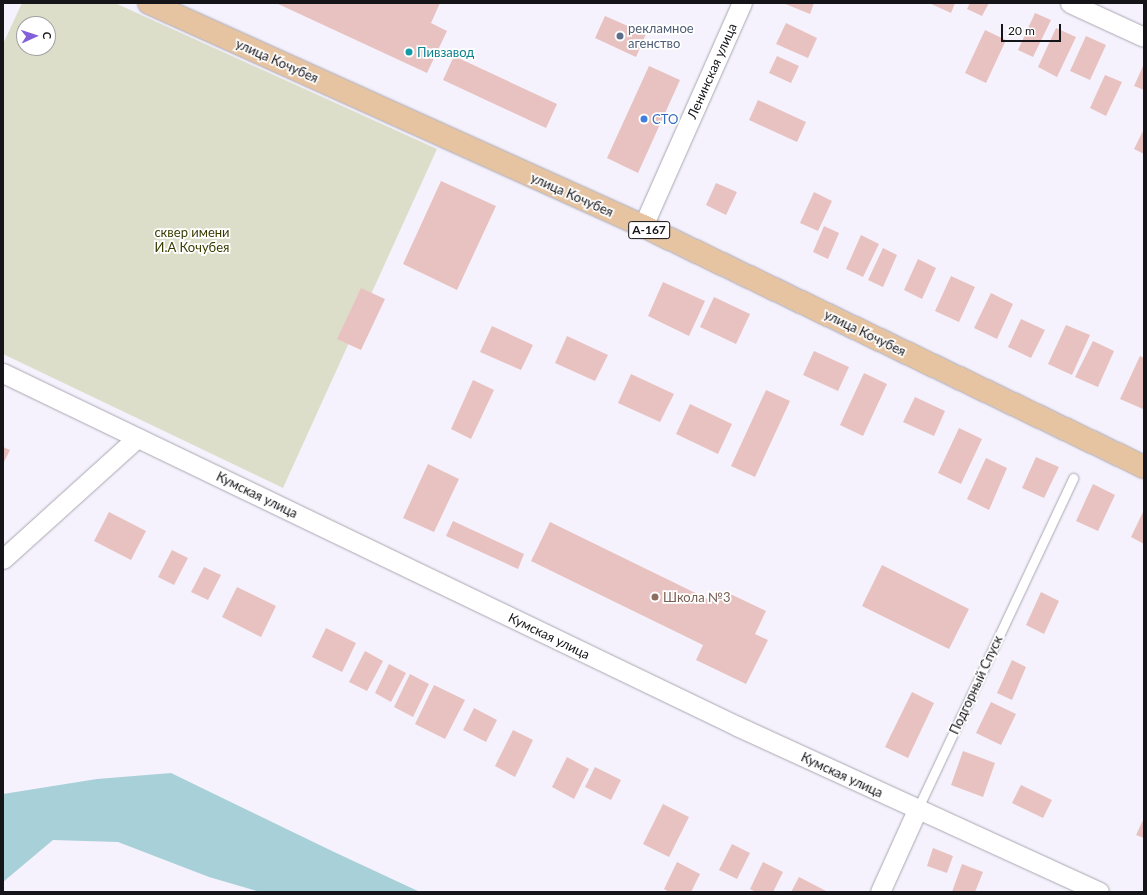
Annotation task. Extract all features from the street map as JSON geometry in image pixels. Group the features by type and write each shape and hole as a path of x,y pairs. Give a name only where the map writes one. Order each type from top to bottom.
{"main road":[{"name":"улица Кочубея","path":"149,3 643,226 1144,467"}],"street":[{"name":"Ленинская улица","path":"643,226 742,3"},
{"path":"1070,3 1144,37"},
{"name":"Кумская улица","path":"3,373 917,810 1099,892"},
{"path":"3,559 137,438"},
{"name":"Подгорный Спуск","path":"880,892 917,810"}],"lane":[{"name":"Подгорный Спуск","path":"917,810 1073,478"}],"green space":[{"name":"сквер имени И.А Кочубея","path":"22,3 115,3 437,149 283,488 3,354 3,44"}],"water":[{"path":"171,773 420,892 260,892 209,877 118,842 53,840 3,882 3,794 97,779"}],"building":[{"name":"Пивзавод","path":"276,3 440,3 431,23 447,31 427,73"},
{"path":"783,3 814,3 810,14"},
{"path":"929,3 955,3 951,13"},
{"path":"970,3 989,3 982,16 967,9"},
{"path":"1035,13 1051,20 1033,57 1018,50"},
{"name":"рекламное агенство","path":"605,16 646,34 636,57 595,38"},
{"path":"786,23 817,38 808,58 776,44"},
{"path":"1056,28 1076,37 1057,77 1038,67"},
{"path":"985,30 1006,40 986,83 965,73"},
{"path":"1086,36 1106,45 1090,80 1070,71"},
{"path":"454,56 557,104 546,128 443,80"},
{"path":"777,56 799,66 791,83 769,73"},
{"path":"1144,64 1144,90 1134,86"},
{"name":"СТО","path":"649,66 680,80 638,173 607,158"},
{"path":"1105,75 1122,82 1106,116 1090,108"},
{"path":"758,100 806,122 797,142 749,120"},
{"path":"1144,129 1144,154 1134,149"},
{"path":"441,181 496,206 457,290 403,264"},
{"path":"716,183 737,192 726,215 706,205"},
{"path":"814,192 832,201 818,231 800,223"},
{"path":"824,226 839,233 828,259 813,252"},
{"path":"861,235 879,244 863,277 846,269"},
{"path":"883,248 897,255 883,287 868,280"},
{"path":"918,259 936,268 922,299 904,290"},
{"path":"951,276 975,287 959,322 935,311"},
{"path":"663,282 705,301 689,336 648,316"},
{"path":"361,288 385,299 361,350 337,339"},
{"path":"991,293 1013,304 997,339 974,328"},
{"path":"714,297 750,314 736,344 700,327"},
{"path":"1021,319 1045,330 1031,358 1008,347"},
{"path":"1066,325 1090,335 1072,375 1048,364"},
{"path":"492,326 533,345 521,370 480,352"},
{"path":"567,336 608,355 595,381 555,363"},
{"path":"1093,341 1114,351 1098,387 1075,377"},
{"path":"814,351 849,367 838,391 803,375"},
{"path":"1140,356 1144,358 1143,409 1120,399"},
{"path":"864,373 887,384 863,436 840,425"},
{"path":"631,374 674,394 660,422 618,403"},
{"path":"473,380 494,390 471,439 451,429"},
{"path":"766,390 790,401 755,477 731,466"},
{"path":"915,397 945,411 934,436 903,422"},
{"path":"690,404 732,424 718,454 676,434"},
{"path":"959,428 982,439 961,484 938,473"},
{"path":"3,447 10,450 3,464"},
{"path":"1036,457 1059,467 1044,498 1022,488"},
{"path":"986,458 1007,468 989,510 967,499"},
{"path":"428,464 459,479 434,532 403,518"},
{"path":"1093,484 1115,495 1098,531 1076,521"},
{"path":"1144,510 1144,544 1131,537"},
{"path":"109,512 146,531 131,560 94,541"},
{"path":"453,521 524,554 518,569 446,536"},
{"name":"Школа №3","path":"550,522 718,604 724,591 766,611 755,634 768,640 746,684 696,660 703,645 531,561"},
{"path":"172,550 188,558 174,585 158,577"},
{"path":"882,565 969,609 949,649 862,606"},
{"path":"204,567 221,575 208,600 191,592"},
{"path":"237,587 276,606 261,637 222,617"},
{"path":"1041,592 1059,601 1044,634 1026,625"},
{"path":"326,628 356,643 342,672 312,657"},
{"path":"365,651 383,661 367,691 349,682"},
{"path":"1012,660 1026,667 1012,700 997,693"},
{"path":"389,664 406,673 391,702 375,693"},
{"path":"410,674 429,684 413,717 394,707"},
{"path":"434,685 465,700 445,739 415,724"},
{"path":"912,692 934,703 908,758 885,747"},
{"path":"991,702 1016,714 1001,745 976,733"},
{"path":"474,708 497,720 486,742 463,730"},
{"path":"513,730 533,740 515,777 495,766"},
{"path":"963,751 995,763 983,797 951,785"},
{"path":"567,757 589,769 574,799 552,787"},
{"path":"595,767 621,780 611,800 585,787"},
{"path":"1021,785 1052,800 1043,818 1012,803"},
{"path":"663,804 689,817 669,857 643,844"},
{"path":"1144,818 1144,838 1136,835"},
{"path":"732,844 750,853 737,879 719,870"},
{"path":"933,848 953,856 947,873 927,866"},
{"path":"677,862 700,874 691,892 669,892 664,889"},
{"path":"763,862 783,872 773,892 756,892 750,889"},
{"path":"962,864 983,872 975,892 952,892"},
{"path":"799,877 828,892 791,892"}],"place":[{"name":"рекламное агенство","path":"620,36"},
{"name":"Пивзавод","path":"409,52"},
{"name":"СТО","path":"644,119"},
{"name":"Школа №3","path":"655,597"}]}
